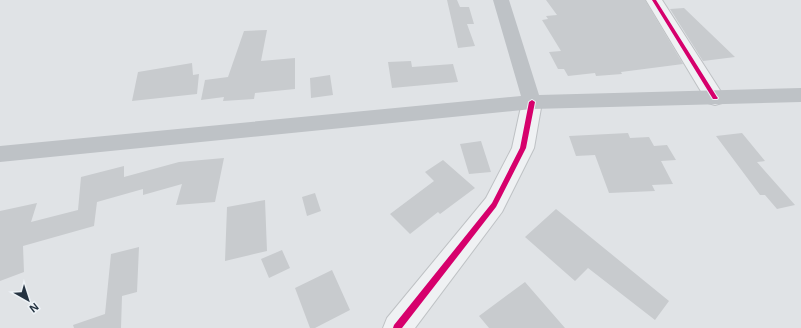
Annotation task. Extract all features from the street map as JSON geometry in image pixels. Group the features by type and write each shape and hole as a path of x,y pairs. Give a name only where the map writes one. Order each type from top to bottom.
{"main road":[{"path":"501,0 532,102"},
{"path":"0,154 532,102 801,95"}],"street":[{"path":"654,0 715,98"},
{"path":"397,328 494,205 523,148 532,102"}],"building":[{"path":"447,0 457,0 460,7 469,7 474,24 467,24 475,46 458,48"},
{"path":"546,0 645,0 683,64 621,72 622,74 596,76 595,73 568,76 564,69 558,69 549,52 561,51 542,20 548,19 546,16 557,15"},
{"path":"684,8 735,57 703,61 670,9"},
{"path":"267,30 261,61 295,58 295,89 255,93 254,99 223,101 224,97 201,100 205,80 228,77 244,31"},
{"path":"411,61 412,67 453,64 458,82 392,88 388,62"},
{"path":"192,63 193,75 199,74 197,94 132,101 138,72"},
{"path":"330,75 333,95 311,98 310,78"},
{"path":"628,133 630,138 649,137 654,146 667,145 676,160 661,161 673,184 652,185 655,191 609,193 595,155 576,156 569,136"},
{"path":"742,133 765,161 757,162 795,205 777,209 765,195 760,195 716,136"},
{"path":"481,141 491,172 469,174 460,144"},
{"path":"224,158 215,202 176,205 182,184 143,195 143,189 97,202 94,226 23,246 24,272 0,281 0,211 37,203 31,222 78,210 81,177 124,166 124,177 179,162"},
{"path":"443,160 475,188 440,214 438,212 410,234 390,214 434,181 425,172"},
{"path":"315,193 321,211 307,216 302,197"},
{"path":"265,200 267,251 225,261 227,207"},
{"path":"556,209 669,301 655,320 588,268 575,281 525,237"},
{"path":"139,247 137,292 122,296 121,328 74,328 73,325 105,314 111,254"},
{"path":"282,250 290,268 269,278 261,259"},
{"path":"332,270 350,310 315,328 310,328 295,288"},
{"path":"525,282 565,328 489,328 479,316"}],"cycle path":[{"path":"654,0 715,98"},
{"path":"397,328 494,205 523,148 532,102"}]}
